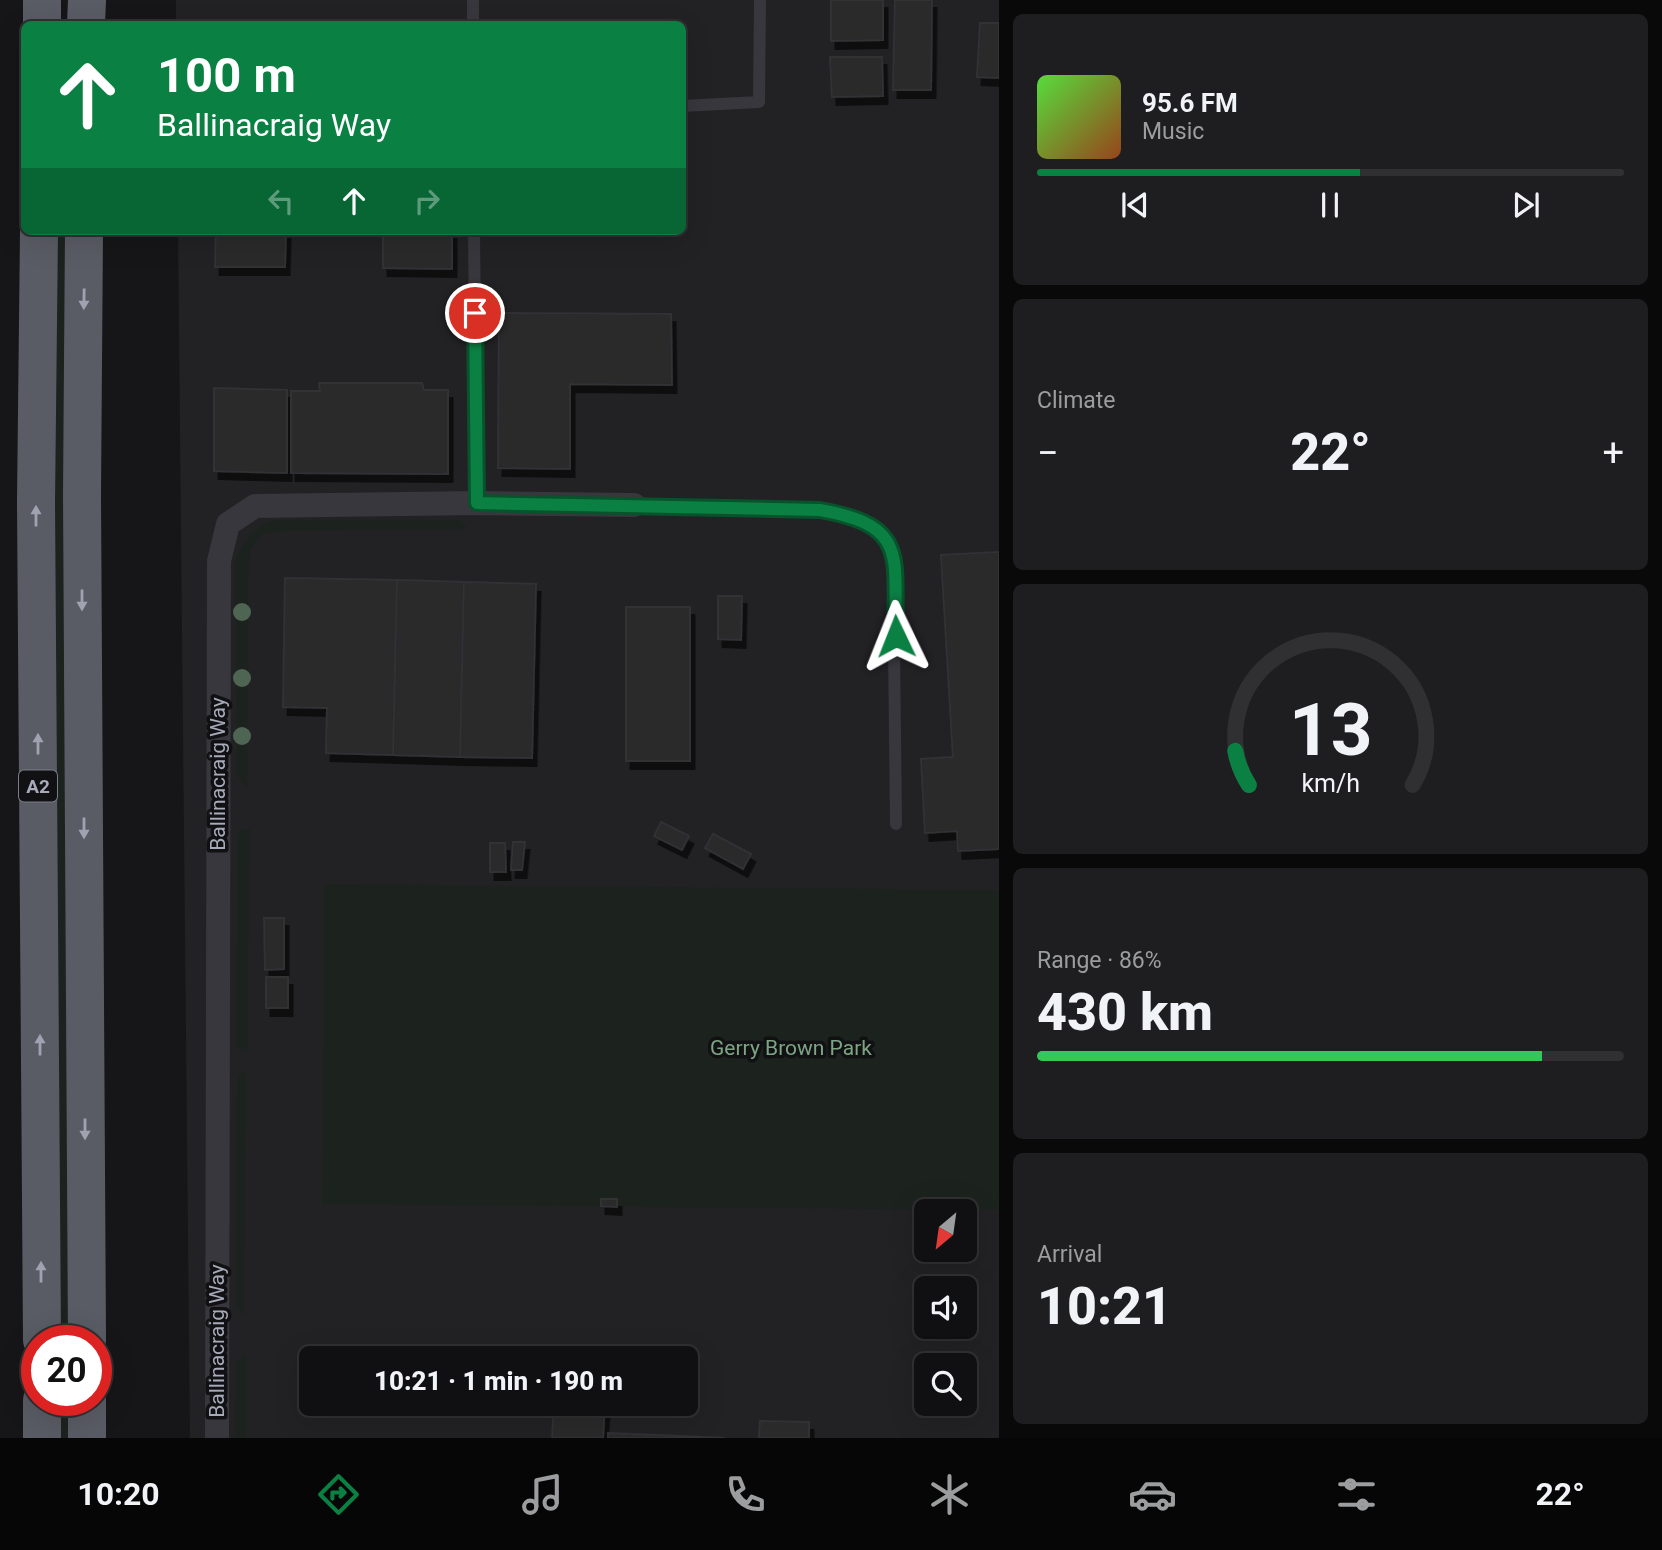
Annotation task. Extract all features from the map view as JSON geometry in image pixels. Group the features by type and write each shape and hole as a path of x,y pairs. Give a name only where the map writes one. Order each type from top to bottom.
{"highway":[{"path":"42,0 42,21"},
{"path":"86,0 86,21"},
{"name":"A2","path":"39,235 36,502 42,1325"},
{"name":"A2","path":"84,235 82,509 87,1325"},
{"path":"42,1416 43,1438"},
{"path":"87,1416 87,1438"}],"street":[{"name":"Ballinacraig Way","path":"217,1438 219,561 222,539 228,524 254,506 477,503 634,505"}],"lane":[{"path":"473,0 473,21"},
{"path":"686,106 759,102 760,0"},
{"path":"474,235 477,503"},
{"path":"634,505 820,510 866,521 890,542 893,557 897,662 896,824"}],"shaded area":[{"path":"176,0 999,0 999,1438 190,1438 178,235 686,235 686,21 176,21"}],"green space":[{"path":"52,235 71,235 76,1325 53,1325"},
{"path":"276,520 459,520 468,529 281,531 262,534 251,549 248,580 247,789 237,775 235,563 250,536 261,526"},
{"path":"250,829 247,1052 236,1047 238,830"},
{"name":"Gerry Brown Park","path":"325,884 999,890 999,1210 977,1210 977,1199 914,1199 914,1209 322,1204"},
{"path":"246,1072 244,1317 236,1305 237,1089 238,1075"},
{"path":"246,1353 246,1438 235,1438 236,1363"},
{"path":"53,1416 76,1416 76,1438 53,1438"}],"building":[{"path":"831,0 883,0 883,40 831,41"},
{"path":"895,0 932,0 931,90 893,90"},
{"path":"980,23 999,23 999,78 977,77"},
{"path":"830,57 882,57 883,96 832,97"},
{"path":"216,235 286,235 285,267 215,267"},
{"path":"383,235 452,235 452,269 383,268"},
{"path":"499,313 671,314 672,385 570,384 570,469 498,468"},
{"path":"319,383 422,383 424,390 448,390 448,474 291,473 291,391 320,391"},
{"path":"214,388 287,390 287,473 214,471"},
{"path":"999,552 999,849 958,851 957,831 925,833 921,759 953,757 941,555"},
{"path":"285,578 397,580 393,755 326,753 327,708 283,707"},
{"path":"397,580 464,582 460,757 393,755"},
{"path":"464,582 536,584 532,758 460,757"},
{"path":"718,596 742,596 741,640 718,639"},
{"path":"626,607 690,607 690,761 626,761"},
{"path":"661,822 689,836 682,850 654,836"},
{"path":"713,834 751,854 743,869 705,848"},
{"path":"513,842 525,842 522,870 511,870"},
{"path":"490,843 505,843 506,872 490,872"},
{"path":"264,918 284,918 284,969 265,970"},
{"path":"266,977 288,977 288,1008 266,1008"},
{"path":"601,1199 617,1199 617,1207 601,1206"},
{"path":"553,1416 604,1416 603,1438 552,1438"},
{"path":"760,1421 809,1422 809,1438 759,1438"},
{"path":"608,1433 725,1438 608,1438"}],"route":[{"path":"475,313 477,503 820,510 866,521 890,542 896,636"}]}
